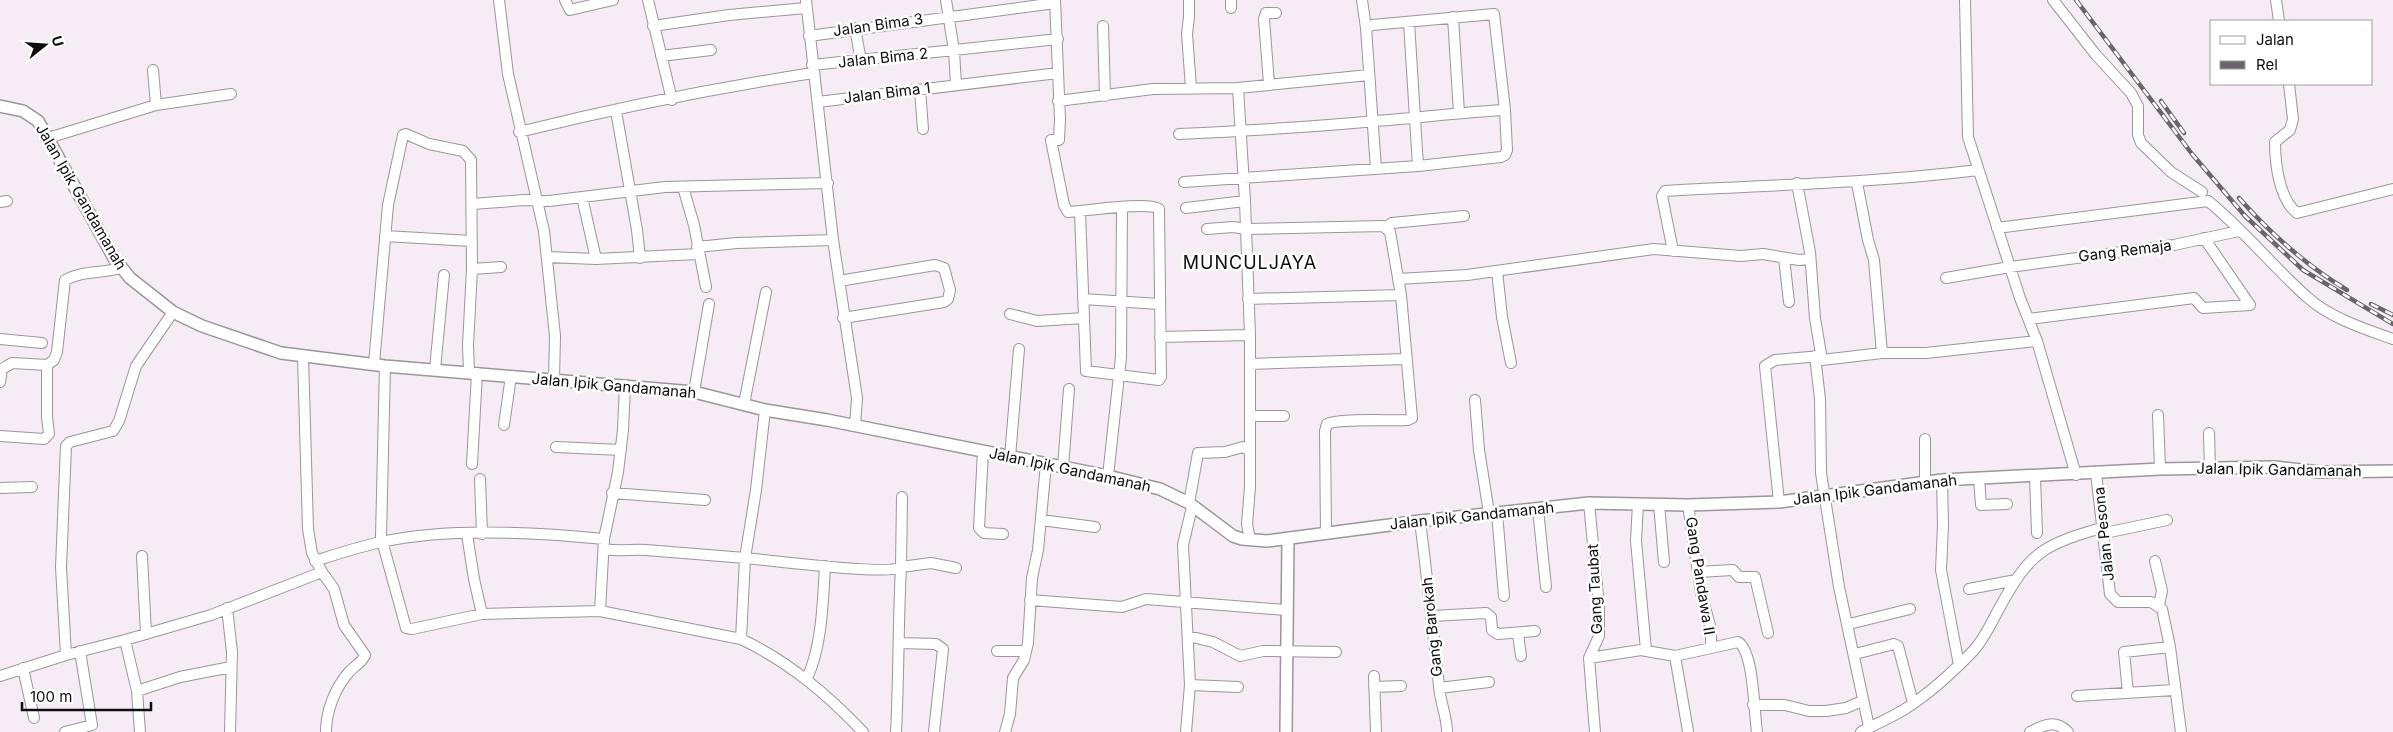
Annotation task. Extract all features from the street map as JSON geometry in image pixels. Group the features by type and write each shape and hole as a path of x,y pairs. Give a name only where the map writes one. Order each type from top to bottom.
{"street":[{"path":"499,0 506,66 519,132 544,231 555,336 554,380"},
{"path":"565,0 570,10 614,0"},
{"path":"648,0 672,100"},
{"path":"946,0 954,51 956,84"},
{"path":"1189,0 1187,34 1191,88"},
{"path":"1362,0 1374,122 1376,168"},
{"path":"2053,0 2096,55 2131,92 2138,106 2138,135 2141,143 2171,172 2202,192"},
{"path":"2276,0 2279,20"},
{"path":"1055,1 1060,119 1059,140 1051,140 1052,152 1067,211 1080,212 1122,207 1154,206 1159,209 1161,377 1159,380 1086,371 1080,212"},
{"name":"Jalan Bima 3","path":"809,36 1055,1"},
{"path":"1964,1 1967,47 1968,137 2010,267 2037,341 2076,474"},
{"path":"653,26 806,4 843,318 857,398 854,426"},
{"path":"1269,84 1264,19 1266,13 1276,12"},
{"path":"1184,182 1418,166 1504,157 1507,150 1505,110 1494,14 1372,25 1366,28"},
{"path":"1452,18 1459,113"},
{"path":"1409,22 1418,166"},
{"path":"1103,26 1105,96"},
{"path":"855,28 861,61"},
{"name":"Jalan Bima 2","path":"519,132 578,117 672,100 719,87 813,69 861,61 1058,38"},
{"path":"660,56 710,50"},
{"path":"153,70 156,104"},
{"name":"Jalan Bima 1","path":"818,102 1058,73"},
{"path":"1058,101 1152,89 1238,88 1370,75"},
{"path":"2289,85 2293,120 2290,130 2275,142 2275,154 2287,200 2292,209 2297,213 2316,210 2393,189"},
{"path":"1238,88 1244,178 1250,335 1251,416 1247,524 1250,540"},
{"path":"920,90 923,130"},
{"path":"48,138 156,104 231,94"},
{"name":"Jalan Ipik Gandamanah","path":"0,106 23,111 38,121 121,268 173,312 202,326 266,348 303,357 694,392 764,410 1108,476 1160,489 1190,505 1233,536 1250,540 1267,541 1420,520 1589,503 1688,505 1779,502 1942,480 2210,468 2275,467 2320,472 2393,471"},
{"path":"1179,134 1374,122 1505,110"},
{"path":"616,111 637,230 640,258"},
{"path":"472,464 473,373 468,345 472,268 471,160 466,153 404,134 394,179 385,236 380,365 382,542 406,628 412,629 482,614 576,610 600,611 631,619 712,632 741,639 762,649 807,678 863,732"},
{"path":"1673,251 1662,196 1665,191 1797,183 1857,183 1978,170"},
{"path":"472,204 582,197 629,190 828,183"},
{"path":"1797,183 1810,258 1819,381 1821,473 1839,587 1855,654 1865,730 1905,710 1940,683 1979,644 2016,580 2028,563 2046,547 2064,539 2104,530 2167,520"},
{"path":"1857,183 1875,268 1882,353"},
{"path":"683,187 706,287"},
{"path":"582,197 596,259"},
{"path":"1186,208 1245,201"},
{"path":"1997,228 2208,201 2239,231 2254,242 2308,298 2364,328 2393,339"},
{"path":"1108,476 1119,374 1123,301 1122,207"},
{"path":"1207,229 1233,226 1246,228 1386,227 1392,223 1464,216"},
{"path":"1326,533 1326,428 1335,421 1372,422 1411,419 1401,295 1390,232 1386,227"},
{"name":"Gang Remaja","path":"1946,278 2010,267 2174,245 2239,231"},
{"path":"385,236 471,241"},
{"path":"2029,319 2194,298 2203,308 2250,305 2204,238"},
{"path":"547,256 596,259 640,258 698,251 737,243 833,240"},
{"path":"1398,279 1467,275 1654,248 1741,256 1762,254 1784,258 1810,258"},
{"path":"1784,258 1789,302"},
{"path":"839,281 935,265 944,268 950,290 948,299 944,302 843,318"},
{"path":"472,268 501,267"},
{"path":"0,382 1,371 8,364 47,365 54,360 57,352 65,280 74,278 79,273 86,271 121,268"},
{"path":"1497,271 1502,317 1511,363"},
{"path":"435,369 444,275"},
{"path":"744,404 766,292"},
{"path":"1248,299 1401,295"},
{"path":"1083,299 1123,301 1145,305 1159,304"},
{"path":"694,392 708,304"},
{"path":"66,655 61,567 66,446 70,442 113,431 119,421 136,366 173,312"},
{"path":"1010,314 1037,321 1084,318"},
{"path":"1160,337 1250,335"},
{"path":"0,339 42,343"},
{"path":"1779,502 1765,366 1775,360 1817,356 1825,361 1882,353 1926,353 2037,341"},
{"path":"1010,456 1019,349"},
{"path":"303,357 306,427 306,506 315,561 332,584 344,625 365,655 343,679 328,711 326,732"},
{"path":"1250,364 1405,359"},
{"path":"0,436 37,439 47,437 49,434 47,417 47,365"},
{"path":"504,425 511,376"},
{"path":"600,611 604,539 620,450 625,385"},
{"path":"1063,467 1069,389"},
{"path":"1475,400 1479,450 1493,513 1504,596"},
{"path":"741,639 745,558 756,490 764,410"},
{"path":"2158,415 2160,469"},
{"path":"1251,416 1284,416"},
{"path":"2209,433 2210,468"},
{"path":"1925,439 1925,482"},
{"path":"556,447 620,450"},
{"path":"1186,732 1190,685 1183,545 1198,454 1224,452 1243,447 1250,451"},
{"path":"983,451 979,528 984,533 1003,534"},
{"path":"1005,732 1010,714 1013,678 1026,651 1046,464"},
{"name":"Jalan Pesona","path":"2096,472 2112,598 2118,602 2151,602 2159,605"},
{"path":"2035,476 2037,533"},
{"path":"1979,478 1980,505 2007,504"},
{"path":"480,479 482,534"},
{"path":"1942,480 1941,570 1946,605 1959,664"},
{"path":"0,488 32,487"},
{"path":"612,493 705,500"},
{"path":"896,732 900,687 902,497"},
{"name":"Gang Taubat","path":"1589,503 1599,606 1599,636 1589,658 1596,732"},
{"path":"1638,504 1636,541 1646,650"},
{"path":"1659,504 1664,562"},
{"name":"Gang Pandawa II","path":"1688,505 1698,572 1711,629 1711,647"},
{"path":"1538,509 1546,587"},
{"path":"1041,520 1095,527"},
{"name":"Gang Barokah","path":"1420,520 1439,688 1447,722 1446,732"},
{"path":"315,561 382,542 449,533 541,533 604,539"},
{"path":"467,534 482,614"},
{"path":"1286,732 1288,538"},
{"path":"604,550 624,552 635,549 892,570 931,563 956,568"},
{"path":"142,556 146,634"},
{"path":"2155,560 2162,591 2159,605 2163,613 2170,647 2180,732 2169,732"},
{"path":"807,678 811,669 817,641 825,566"},
{"path":"1698,572 1733,570 1739,577 1755,577 1768,633"},
{"path":"0,676 66,655 146,634 258,598 322,572"},
{"path":"1969,589 2016,580"},
{"path":"1030,600 1122,607 1146,599 1286,610"},
{"path":"227,608 232,652 230,732"},
{"path":"1849,624 1910,609"},
{"path":"1432,616 1486,614 1490,618 1494,632 1518,634 1535,631"},
{"path":"1518,634 1521,656"},
{"path":"1188,636 1213,642 1240,656 1256,651 1336,652"},
{"path":"125,640 137,691 140,732"},
{"path":"1589,658 1646,650 1675,656 1733,642 1742,644 1752,674 1753,705 1757,732"},
{"path":"899,643 936,644 942,649 934,732"},
{"path":"1855,654 1894,644 1898,646 1913,703"},
{"path":"2128,694 2124,652 2170,647"},
{"path":"65,732 92,725 80,651"},
{"path":"997,651 1026,651"},
{"path":"1675,656 1688,730"},
{"path":"137,691 180,677 231,667"},
{"path":"23,668 34,718"},
{"path":"1374,676 1376,732"},
{"path":"1439,688 1488,682"},
{"path":"1190,685 1238,687"},
{"path":"1374,687 1402,686"},
{"path":"2077,696 2174,690"},
{"path":"1753,705 1785,705 1810,711 1826,711 1846,708 1862,701"},
{"path":"2030,732 2050,724 2062,727 2068,732"}],"railway":[{"path":"2076,0 2192,154 2245,216 2303,270 2393,324"},
{"path":"2161,101 2184,133"},
{"path":"2239,198 2263,224 2290,248 2332,281 2347,290"},
{"path":"2371,304 2393,315"}],"district":[{"name":"MUNCULJAYA","path":"1250,263"}]}
